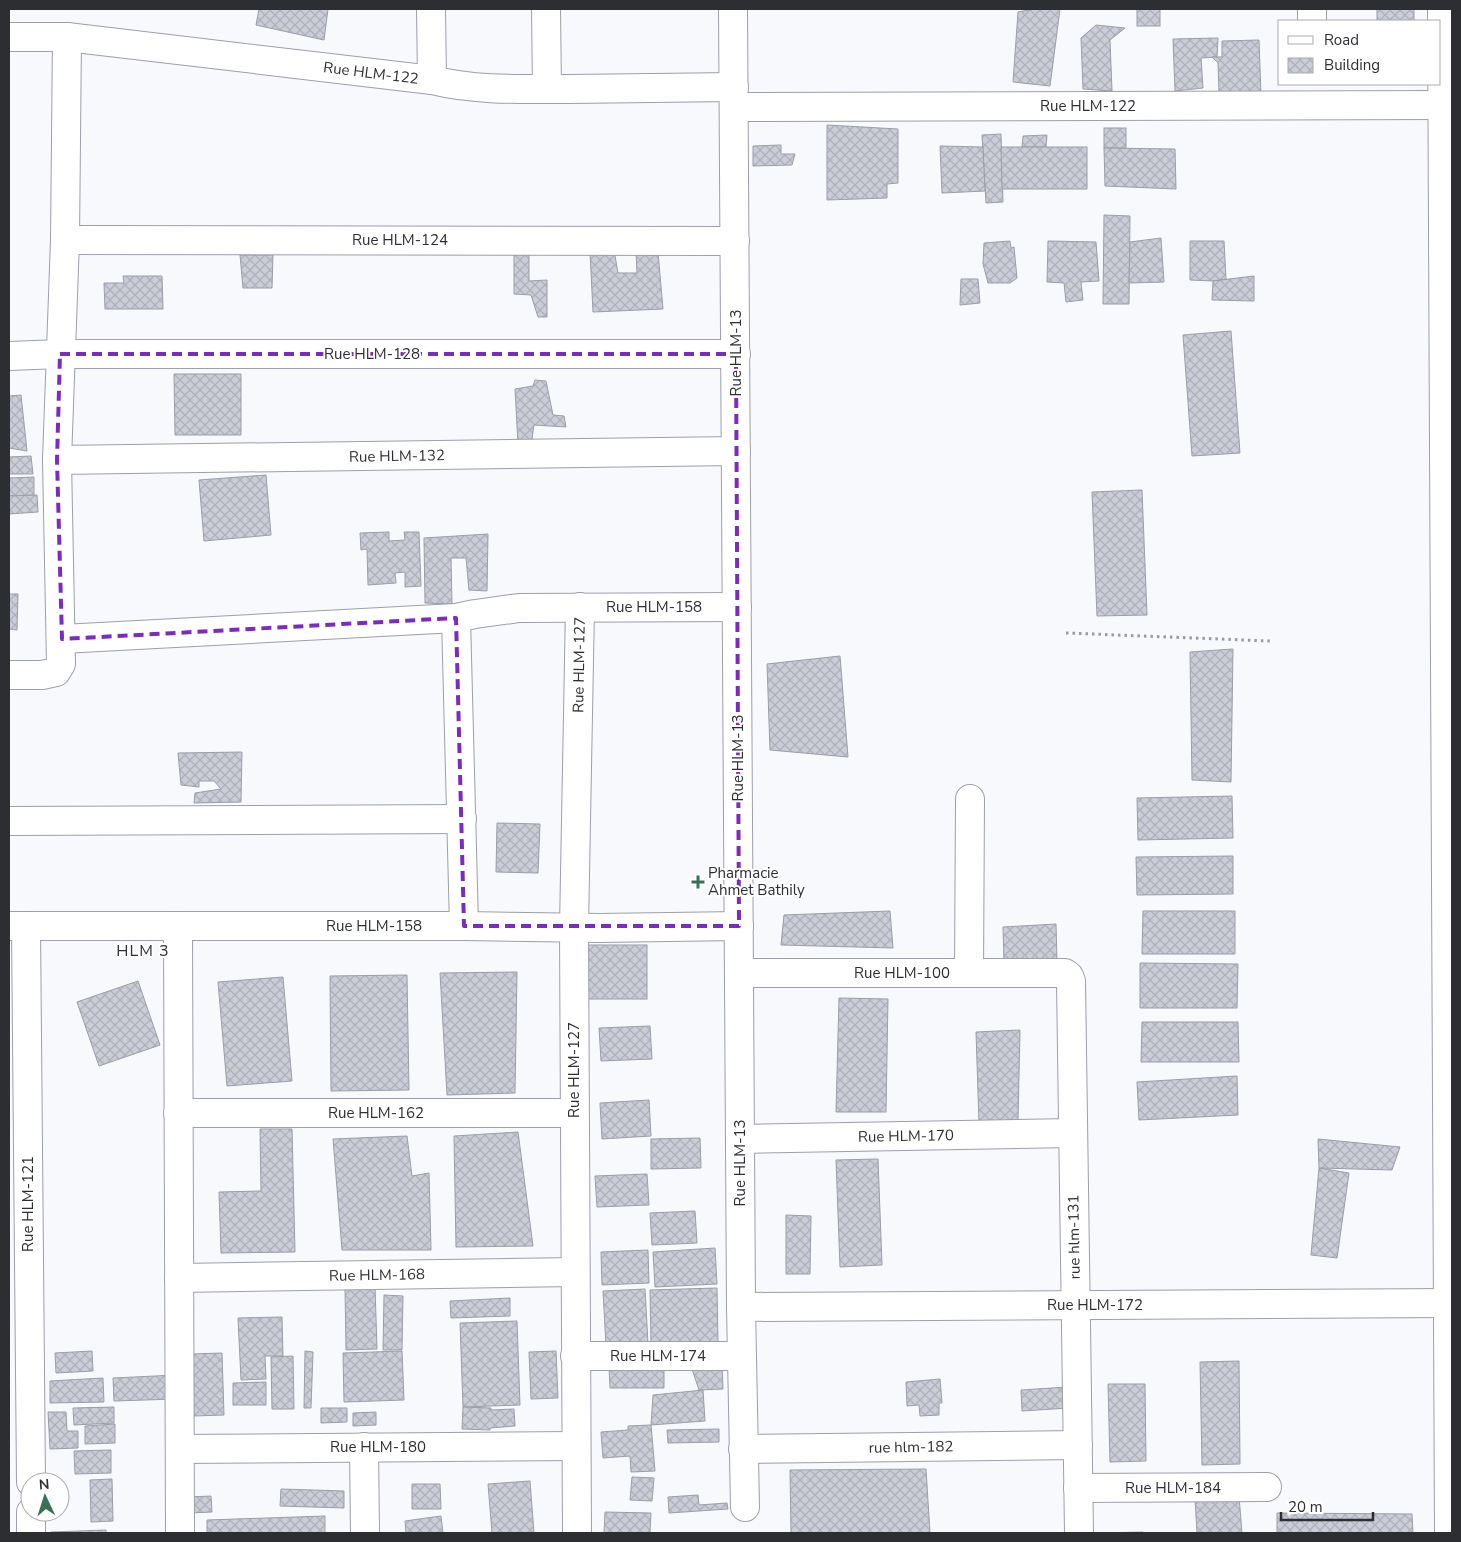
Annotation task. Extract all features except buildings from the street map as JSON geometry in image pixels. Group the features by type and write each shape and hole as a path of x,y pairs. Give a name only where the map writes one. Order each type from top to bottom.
{"street":[{"path":"431,9 432,80"},
{"path":"546,9 547,89"},
{"name":"Rue HLM-13","path":"734,9 741,1356 745,1507"},
{"path":"1442,9 1449,1533"},
{"name":"Rue HLM-122","path":"9,37 67,37 432,80 457,86 734,97 1313,94 1442,105"},
{"path":"9,675 42,675 56,672 61,664 57,460 65,240 67,37"},
{"name":"Rue HLM-124","path":"65,240 735,241"},
{"name":"Rue HLM-128","path":"9,356 60,354 736,354"},
{"name":"Rue HLM-132","path":"57,460 736,452"},
{"name":"Rue HLM-127","path":"576,1533 574,928 580,607"},
{"name":"Rue HLM-158","path":"62,639 456,618 519,608 737,607"},
{"path":"456,618 464,926"},
{"path":"970,799 970,973"},
{"path":"9,821 462,819"},
{"name":"Rue HLM-158","path":"17,926 464,926 574,928 739,926"},
{"name":"Rue HLM-121","path":"17,926 18,1132 31,1472"},
{"path":"178,926 180,1533"},
{"name":"Rue HLM-100","path":"739,972 1065,973"},
{"name":"rue hlm-131","path":"1065,973 1069,976 1071,982 1079,1533"},
{"name":"Rue HLM-162","path":"178,1113 574,1113"},
{"name":"Rue HLM-170","path":"740,1139 1073,1133"},
{"name":"Rue HLM-168","path":"179,1278 575,1272"},
{"name":"Rue HLM-172","path":"741,1307 1448,1303"},
{"name":"Rue HLM-174","path":"575,1356 741,1356"},
{"name":"rue hlm-182","path":"743,1449 1078,1445"},
{"name":"Rue HLM-180","path":"180,1449 575,1446"},
{"path":"364,1447 365,1533"},
{"name":"Rue HLM-184","path":"1078,1488 1267,1487"}],"path":[{"path":"1066,633 1270,641"}],"highlighted area":[{"path":"60,354 736,354 739,926 464,926 456,618 62,639 57,460"}],"place":[{"name":"Pharmacie Ahmet Bathily","path":"698,882"}],"district":[{"name":"HLM 3","path":"143,951"}]}
